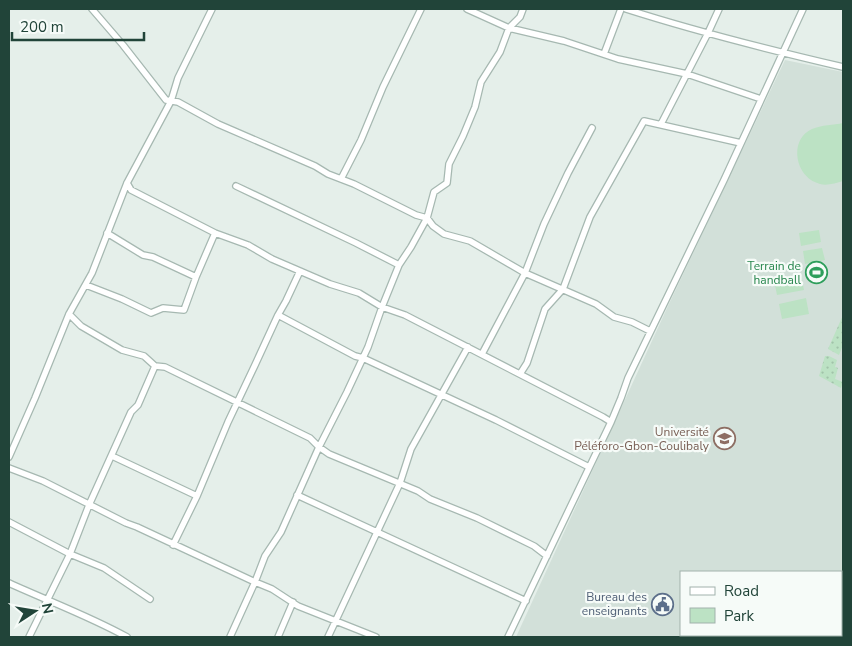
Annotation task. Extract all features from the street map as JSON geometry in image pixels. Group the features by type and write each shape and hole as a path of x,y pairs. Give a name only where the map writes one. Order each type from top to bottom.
{"street":[{"path":"92,9 166,100 178,102 218,124 354,184 416,215 427,218 433,226 444,234 470,241 525,273 596,304 614,317 632,322 650,331"},
{"path":"9,457 69,314 92,273 127,183 171,101 178,78 212,9"},
{"path":"341,179 362,140 383,87 421,9"},
{"path":"467,9 510,28 564,41 618,59 687,74 761,99"},
{"path":"230,637 265,556 280,532 363,358 399,265 427,218 434,192 447,182 449,164 475,106 480,82 500,52 510,28 520,17 524,9"},
{"path":"604,54 621,9"},
{"path":"626,9 782,53 843,67"},
{"path":"661,124 719,9"},
{"path":"508,637 611,422 628,378 724,180 803,9"},
{"path":"520,374 527,363 545,309 563,289 590,217 644,120 741,143"},
{"path":"482,354 525,273 544,224 592,128"},
{"path":"127,183 131,190 215,233 248,245 272,259 330,284 359,294 382,307 406,316 603,416 611,422"},
{"path":"236,186 399,265"},
{"path":"108,232 142,254 196,277"},
{"path":"86,285 122,299 150,313 163,308 184,310 215,233"},
{"path":"173,544 197,496 228,422 300,271"},
{"path":"69,314 81,326 122,350 144,356 155,366 165,367 310,438 329,454 400,483 430,499 477,518 534,546 547,556"},
{"path":"278,315 355,356 496,420 589,467"},
{"path":"328,637 400,483 411,449 468,347"},
{"path":"29,637 70,554 89,505 131,412 138,405 155,366"},
{"path":"112,456 197,496"},
{"path":"9,468 43,481 89,505 255,582 272,588 298,606 376,637"},
{"path":"297,495 526,601"},
{"path":"9,522 70,554 104,568 150,599"},
{"path":"9,583 93,619 126,637"},
{"path":"278,637 293,602"}],"shaded area":[{"name":"Université Péléforo-Gbon-Coulibaly","path":"785,60 843,72 843,637 516,637 668,306"}],"green space":[{"path":"843,123 843,181 826,185 811,180 800,167 797,150 800,141 804,134 812,129"},
{"path":"819,230 821,242 801,246 799,233"},
{"path":"822,248 825,260 805,264 803,251"},
{"name":"Terrain de handball","path":"824,266 826,276 811,279 809,269"},
{"path":"801,275 804,290 777,295 774,280"},
{"path":"806,298 809,314 782,319 779,304"},
{"path":"843,315 843,345 839,355 828,349"},
{"path":"825,356 837,360 835,367 838,368 835,379 843,382 841,388 819,376"}],"place":[{"name":"Terrain de handball","path":"817,273"},
{"name":"Université Péléforo-Gbon-Coulibaly","path":"725,439"},
{"name":"Bureau des enseignants","path":"663,604"}]}
